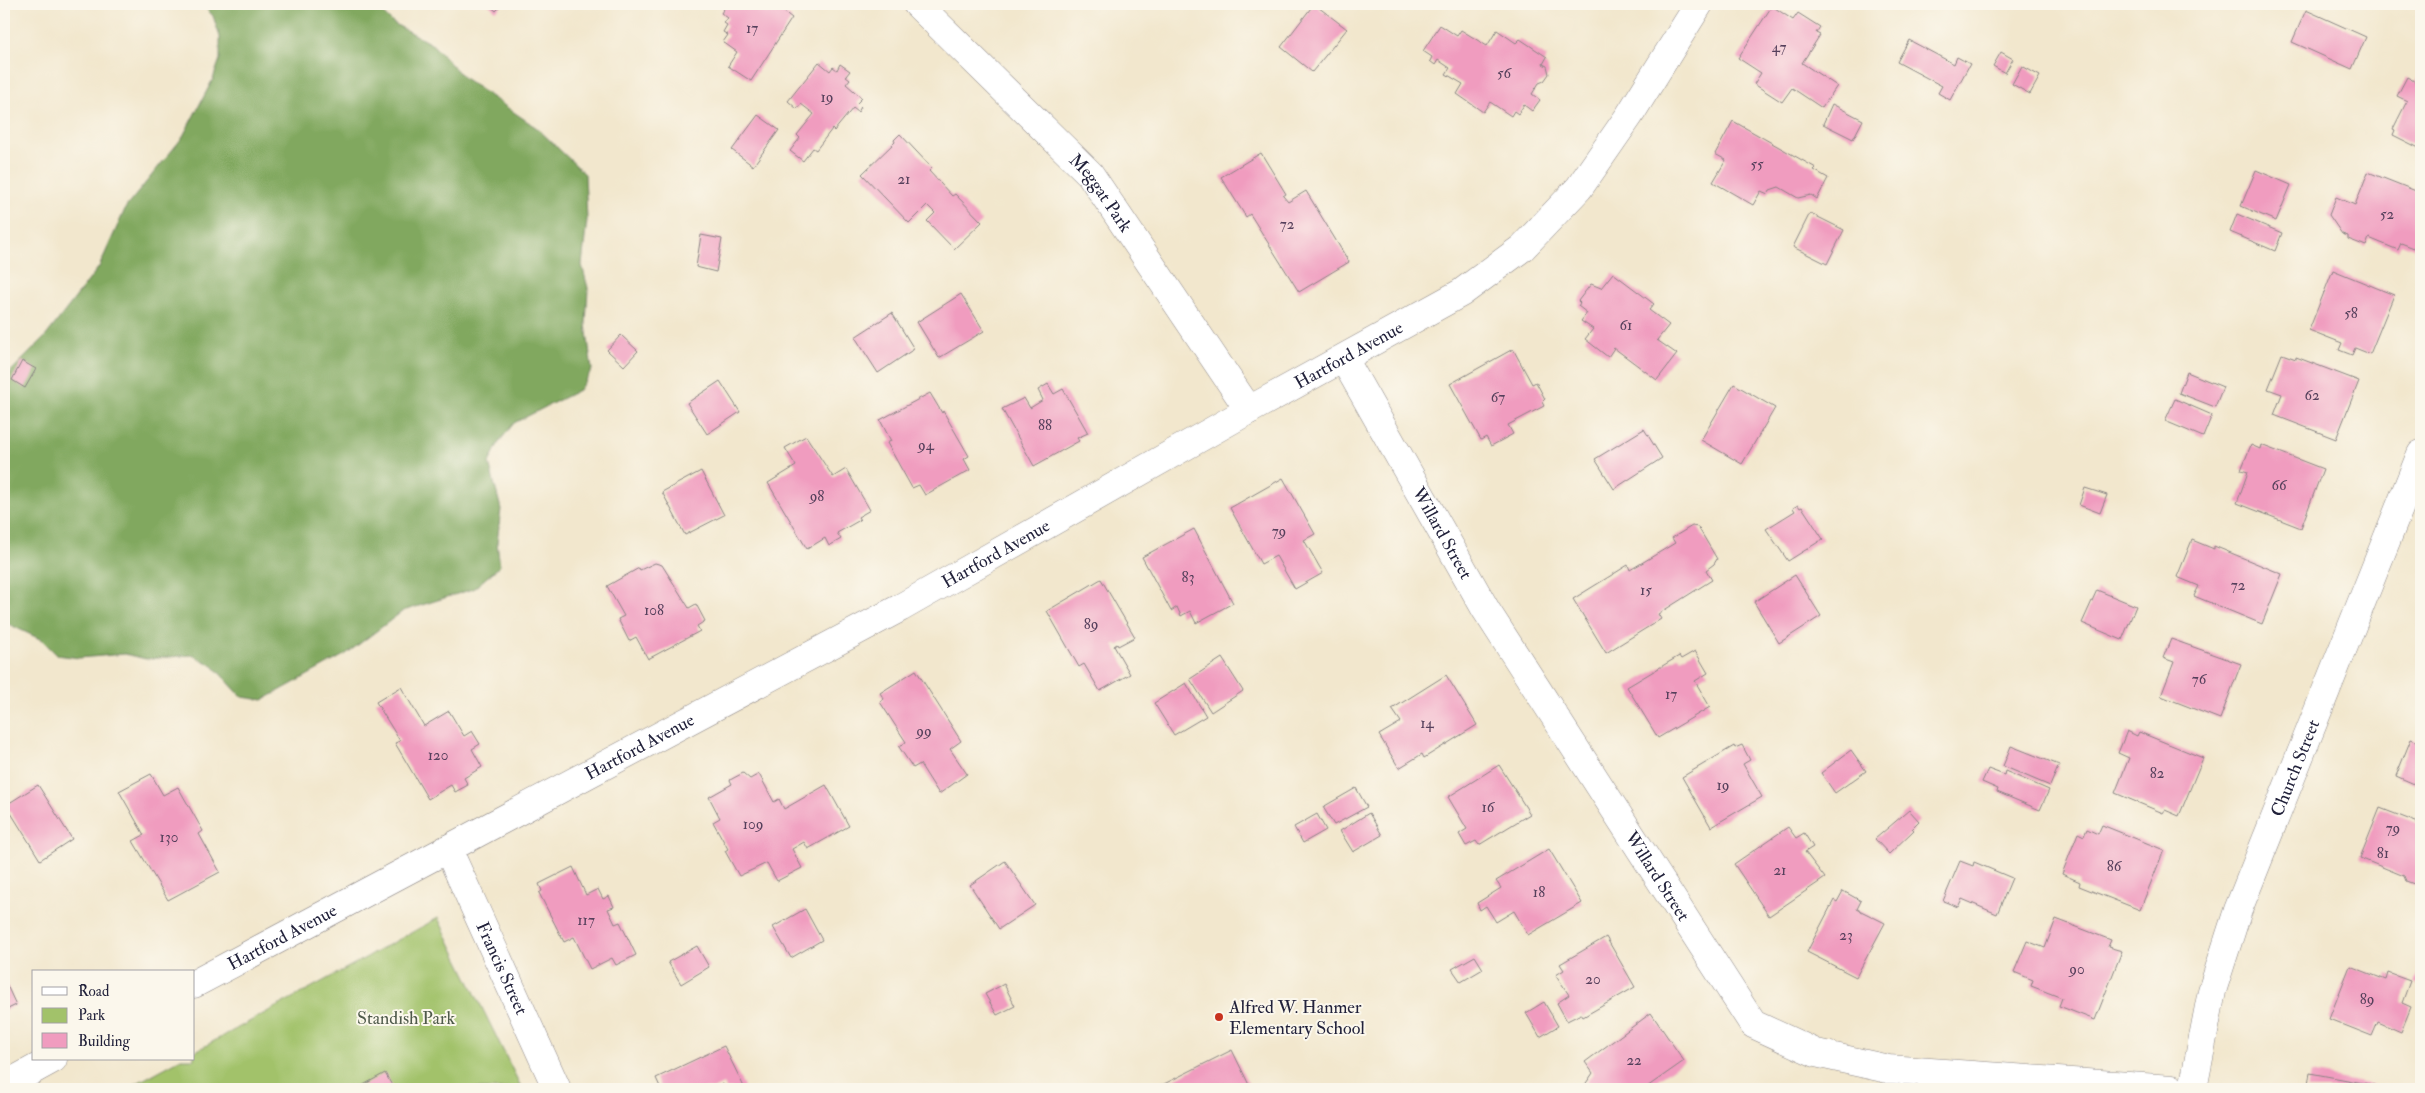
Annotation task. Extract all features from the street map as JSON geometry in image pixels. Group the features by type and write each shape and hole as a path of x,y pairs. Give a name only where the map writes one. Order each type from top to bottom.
{"street":[{"name":"Meggat Park","path":"917,4 1090,174 1249,410"},
{"name":"Hartford Avenue","path":"195,983 900,608 1249,410 1461,293 1522,248 1579,188 1629,116 1698,4"},
{"name":"Willard Street","path":"1344,359 1486,610 1753,1024 1816,1053 1888,1069 2172,1089"},
{"name":"Church Street","path":"2194,1089 2212,991 2238,910 2421,454"},
{"name":"Francis Street","path":"448,849 557,1089"},
{"path":"4,1086 51,1060"}],"green space":[{"path":"202,4 374,4 393,23 433,45 464,78 537,128 585,174 587,220 582,265 588,288 586,324 592,370 579,390 514,423 499,442 489,463 501,509 497,543 500,566 473,589 403,611 346,654 263,700 242,697 212,665 192,655 146,659 125,654 79,658 57,655 42,640 4,622 4,383 12,370 45,337 99,267 126,207 182,138 213,79 220,59 220,37 213,16"},
{"name":"Standish Park","path":"438,918 522,1089 126,1089 179,1060 195,1060 195,1051"}],"building":[{"path":"488,4 503,4 496,11"},
{"path":"727,4 774,4 792,18 751,81 728,66 737,52 723,42 728,35 723,32 727,25 724,23 728,18 721,13"},
{"path":"1314,4 1347,29 1312,72 1281,47"},
{"path":"1772,6 1793,20 1798,13 1820,27 1816,33 1820,35 1802,63 1837,86 1822,108 1792,88 1782,102 1754,84 1761,73 1738,58"},
{"path":"2306,10 2366,37 2352,69 2292,42"},
{"path":"1440,25 1457,36 1461,30 1487,46 1497,30 1516,43 1520,39 1547,57 1543,64 1547,66 1549,74 1544,81 1539,83 1532,94 1540,100 1532,111 1524,105 1518,114 1514,111 1511,116 1490,102 1483,112 1457,94 1463,84 1446,74 1450,68 1438,60 1435,65 1430,61 1432,57 1423,51"},
{"path":"1909,40 1954,64 1957,57 1970,64 1950,100 1938,93 1942,86 1897,62"},
{"path":"2001,52 2013,59 2005,73 1993,66"},
{"path":"819,62 830,71 833,67 837,70 840,64 850,71 846,76 850,79 846,84 862,98 857,103 861,107 858,112 853,108 834,131 832,129 816,150 813,148 803,161 790,151 800,138 797,135 814,114 801,104 797,109 788,101"},
{"path":"2022,66 2040,76 2030,94 2012,84"},
{"path":"2419,76 2421,77 2421,149 2393,135 2395,130 2393,129 2407,101 2397,96 2407,77 2416,82"},
{"path":"1832,104 1863,120 1853,139 1823,124"},
{"path":"758,115 779,130 753,166 732,150"},
{"path":"1733,121 1816,168 1814,170 1828,178 1817,199 1811,195 1798,198 1779,187 1770,190 1768,194 1761,191 1753,205 1713,182 1726,160 1715,154"},
{"path":"900,134 932,168 929,171 952,196 955,194 982,222 954,249 927,221 935,213 927,205 909,223 862,174 895,142 894,140"},
{"path":"1261,153 1286,194 1283,196 1288,202 1306,191 1349,262 1299,292 1250,214 1246,217 1221,177"},
{"path":"2256,170 2291,185 2276,221 2241,206"},
{"path":"2368,172 2421,193 2418,201 2421,202 2421,228 2414,248 2401,243 2398,250 2369,238 2366,246 2348,239 2348,236 2342,234 2329,215 2336,197 2355,205"},
{"path":"1810,213 1844,230 1827,264 1793,247"},
{"path":"2237,214 2282,233 2275,251 2230,232"},
{"path":"701,235 722,239 716,272 696,267"},
{"path":"2333,270 2394,295 2370,354 2355,348 2352,355 2339,350 2342,343 2309,330"},
{"path":"1613,273 1654,304 1649,310 1669,325 1657,340 1677,354 1657,380 1614,348 1608,357 1585,339 1593,329 1581,321 1587,313 1578,306 1580,303 1578,301 1591,284 1601,288"},
{"path":"961,294 984,331 939,358 917,322"},
{"path":"892,313 914,349 878,373 855,337"},
{"path":"621,335 638,351 624,366 607,350"},
{"path":"1513,349 1532,384 1536,382 1545,399 1542,402 1544,406 1508,425 1513,434 1491,446 1486,437 1481,440 1450,384"},
{"path":"2282,354 2296,359 2296,357 2359,381 2336,439 2274,415 2282,394 2268,389"},
{"path":"22,361 36,369 25,388 12,380"},
{"path":"2187,372 2223,387 2215,407 2179,393"},
{"path":"720,381 740,412 707,434 687,403"},
{"path":"1048,384 1054,394 1063,389 1088,433 1077,438 1079,441 1034,466 1002,409 1024,398 1030,408 1043,400 1038,390"},
{"path":"1734,384 1775,408 1742,464 1701,440"},
{"path":"930,393 942,413 943,411 969,456 964,459 970,470 925,495 919,485 912,488 887,443 891,441 880,420"},
{"path":"2175,399 2212,415 2203,437 2165,421"},
{"path":"1644,429 1662,458 1614,489 1595,459"},
{"path":"806,436 833,477 846,469 870,510 858,517 860,520 837,533 841,539 829,546 825,538 807,549 768,483 796,466 785,448"},
{"path":"2251,445 2260,449 2261,445 2323,469 2301,528 2237,503 2248,472 2241,470"},
{"path":"701,471 724,515 685,535 662,492"},
{"path":"1283,478 1315,534 1304,540 1323,573 1295,589 1276,556 1261,564 1230,508"},
{"path":"2085,488 2107,495 2100,513 2079,505"},
{"path":"1798,505 1800,508 1802,507 1823,539 1788,561 1766,529 1795,511 1793,508"},
{"path":"1692,526 1698,527 1717,559 1706,570 1712,580 1658,614 1661,619 1606,653 1573,599 1628,565 1630,570 1675,543 1672,538"},
{"path":"1194,529 1233,603 1196,623 1190,611 1181,616 1177,607 1171,611 1142,557"},
{"path":"2192,540 2214,549 2214,546 2282,574 2262,624 2194,596 2199,586 2177,577"},
{"path":"655,563 662,565 689,608 696,604 705,621 697,626 700,631 648,659 636,637 629,641 618,619 624,616 607,586 639,568 640,570"},
{"path":"1795,575 1821,616 1779,643 1754,602"},
{"path":"1101,579 1135,637 1118,646 1117,644 1114,646 1130,674 1100,691 1084,664 1079,667 1047,611"},
{"path":"2097,590 2136,606 2122,640 2082,623"},
{"path":"2171,639 2241,664 2220,719 2161,696 2174,662 2163,658"},
{"path":"1695,651 1708,673 1695,681 1710,707 1658,738 1627,687 1679,656 1681,659"},
{"path":"1222,658 1243,691 1211,712 1190,679"},
{"path":"916,670 961,741 950,749 967,774 939,794 920,764 913,768 899,747 906,742 880,702 884,699 880,693"},
{"path":"1446,675 1477,725 1424,758 1422,754 1399,768 1379,735 1401,722 1392,709"},
{"path":"1186,683 1206,716 1174,735 1154,703"},
{"path":"401,687 424,726 449,711 464,736 472,731 480,744 472,749 482,767 464,778 468,785 455,792 451,785 428,799 395,743 400,741 376,702"},
{"path":"2127,731 2137,736 2139,732 2203,758 2179,816 2165,810 2163,813 2115,793 2129,758 2118,753"},
{"path":"2411,739 2421,743 2421,787 2396,776"},
{"path":"1742,745 1750,760 1743,764 1762,797 1711,827 1682,777 1734,746 1735,748"},
{"path":"2011,746 2059,765 2050,786 2003,766"},
{"path":"1851,750 1866,771 1835,793 1821,773"},
{"path":"1499,765 1530,814 1479,845 1476,841 1466,846 1459,834 1467,829 1448,797"},
{"path":"1988,769 2004,775 2005,771 2049,790 2040,810 1997,792 1998,789 1982,782"},
{"path":"743,773 750,779 759,774 774,802 779,799 784,809 826,785 849,826 808,849 804,842 792,849 802,868 777,881 767,863 739,876 725,851 728,849 713,822 720,818 709,797 732,784 730,780"},
{"path":"151,774 163,795 178,787 203,831 199,834 220,872 168,900 133,841 144,835 119,791"},
{"path":"38,785 72,839 40,860 6,805"},
{"path":"1356,788 1367,807 1334,825 1323,807"},
{"path":"2380,808 2421,824 2421,883 2414,884 2406,881 2404,876 2360,858"},
{"path":"1909,810 1919,821 1912,828 1914,830 1889,854 1875,839"},
{"path":"1369,813 1382,835 1353,852 1340,831"},
{"path":"1317,814 1326,830 1303,843 1294,827"},
{"path":"2102,825 2164,850 2140,910 2079,886 2080,882 2062,874 2078,833 2084,836 2087,829 2098,834"},
{"path":"1788,827 1796,838 1804,833 1813,847 1805,852 1825,878 1769,916 1734,864"},
{"path":"1549,849 1582,903 1528,935 1514,911 1496,922 1486,906 1480,910 1477,903 1501,888 1496,881"},
{"path":"1005,861 1035,905 999,929 970,885"},
{"path":"1960,861 1973,866 1974,862 2012,878 1997,914 1962,899 1958,907 1943,901"},
{"path":"573,867 586,895 598,889 603,899 609,896 614,907 608,909 615,924 620,922 636,955 616,965 612,958 590,969 574,937 564,942 539,893 542,891 539,884"},
{"path":"1843,891 1861,901 1857,909 1885,923 1856,977 1807,952 1834,900 1837,902"},
{"path":"805,909 822,940 791,958 773,927"},
{"path":"2056,919 2111,940 2108,947 2122,951 2095,1020 2059,1006 2062,998 2031,986 2033,980 2014,972 2027,941 2045,948"},
{"path":"1606,937 1635,987 1583,1017 1581,1014 1567,1021 1557,1003 1569,995 1556,975 1564,970 1560,964"},
{"path":"697,946 709,967 681,984 668,962"},
{"path":"1475,956 1483,969 1461,982 1452,969"},
{"path":"2350,966 2386,980 2388,973 2410,981 2402,1003 2411,1007 2401,1032 2378,1022 2372,1036 2329,1019"},
{"path":"2421,968 2421,985 2415,983"},
{"path":"4,979 16,1005 4,1011"},
{"path":"1004,984 1015,1006 997,1015 985,994"},
{"path":"1544,1002 1558,1026 1540,1037 1526,1013"},
{"path":"1651,1013 1684,1061 1644,1089 1582,1089 1593,1073 1585,1062"},
{"path":"724,1046 745,1089 726,1089 723,1084 713,1089 661,1089 656,1078"},
{"path":"1232,1050 1251,1089 1154,1089"},
{"path":"385,1073 394,1089 356,1089"},
{"path":"2310,1073 2374,1085 2373,1089 2307,1089"}],"place":[{"name":"Alfred W. Hanmer Elementary School","path":"1219,1017"}]}
